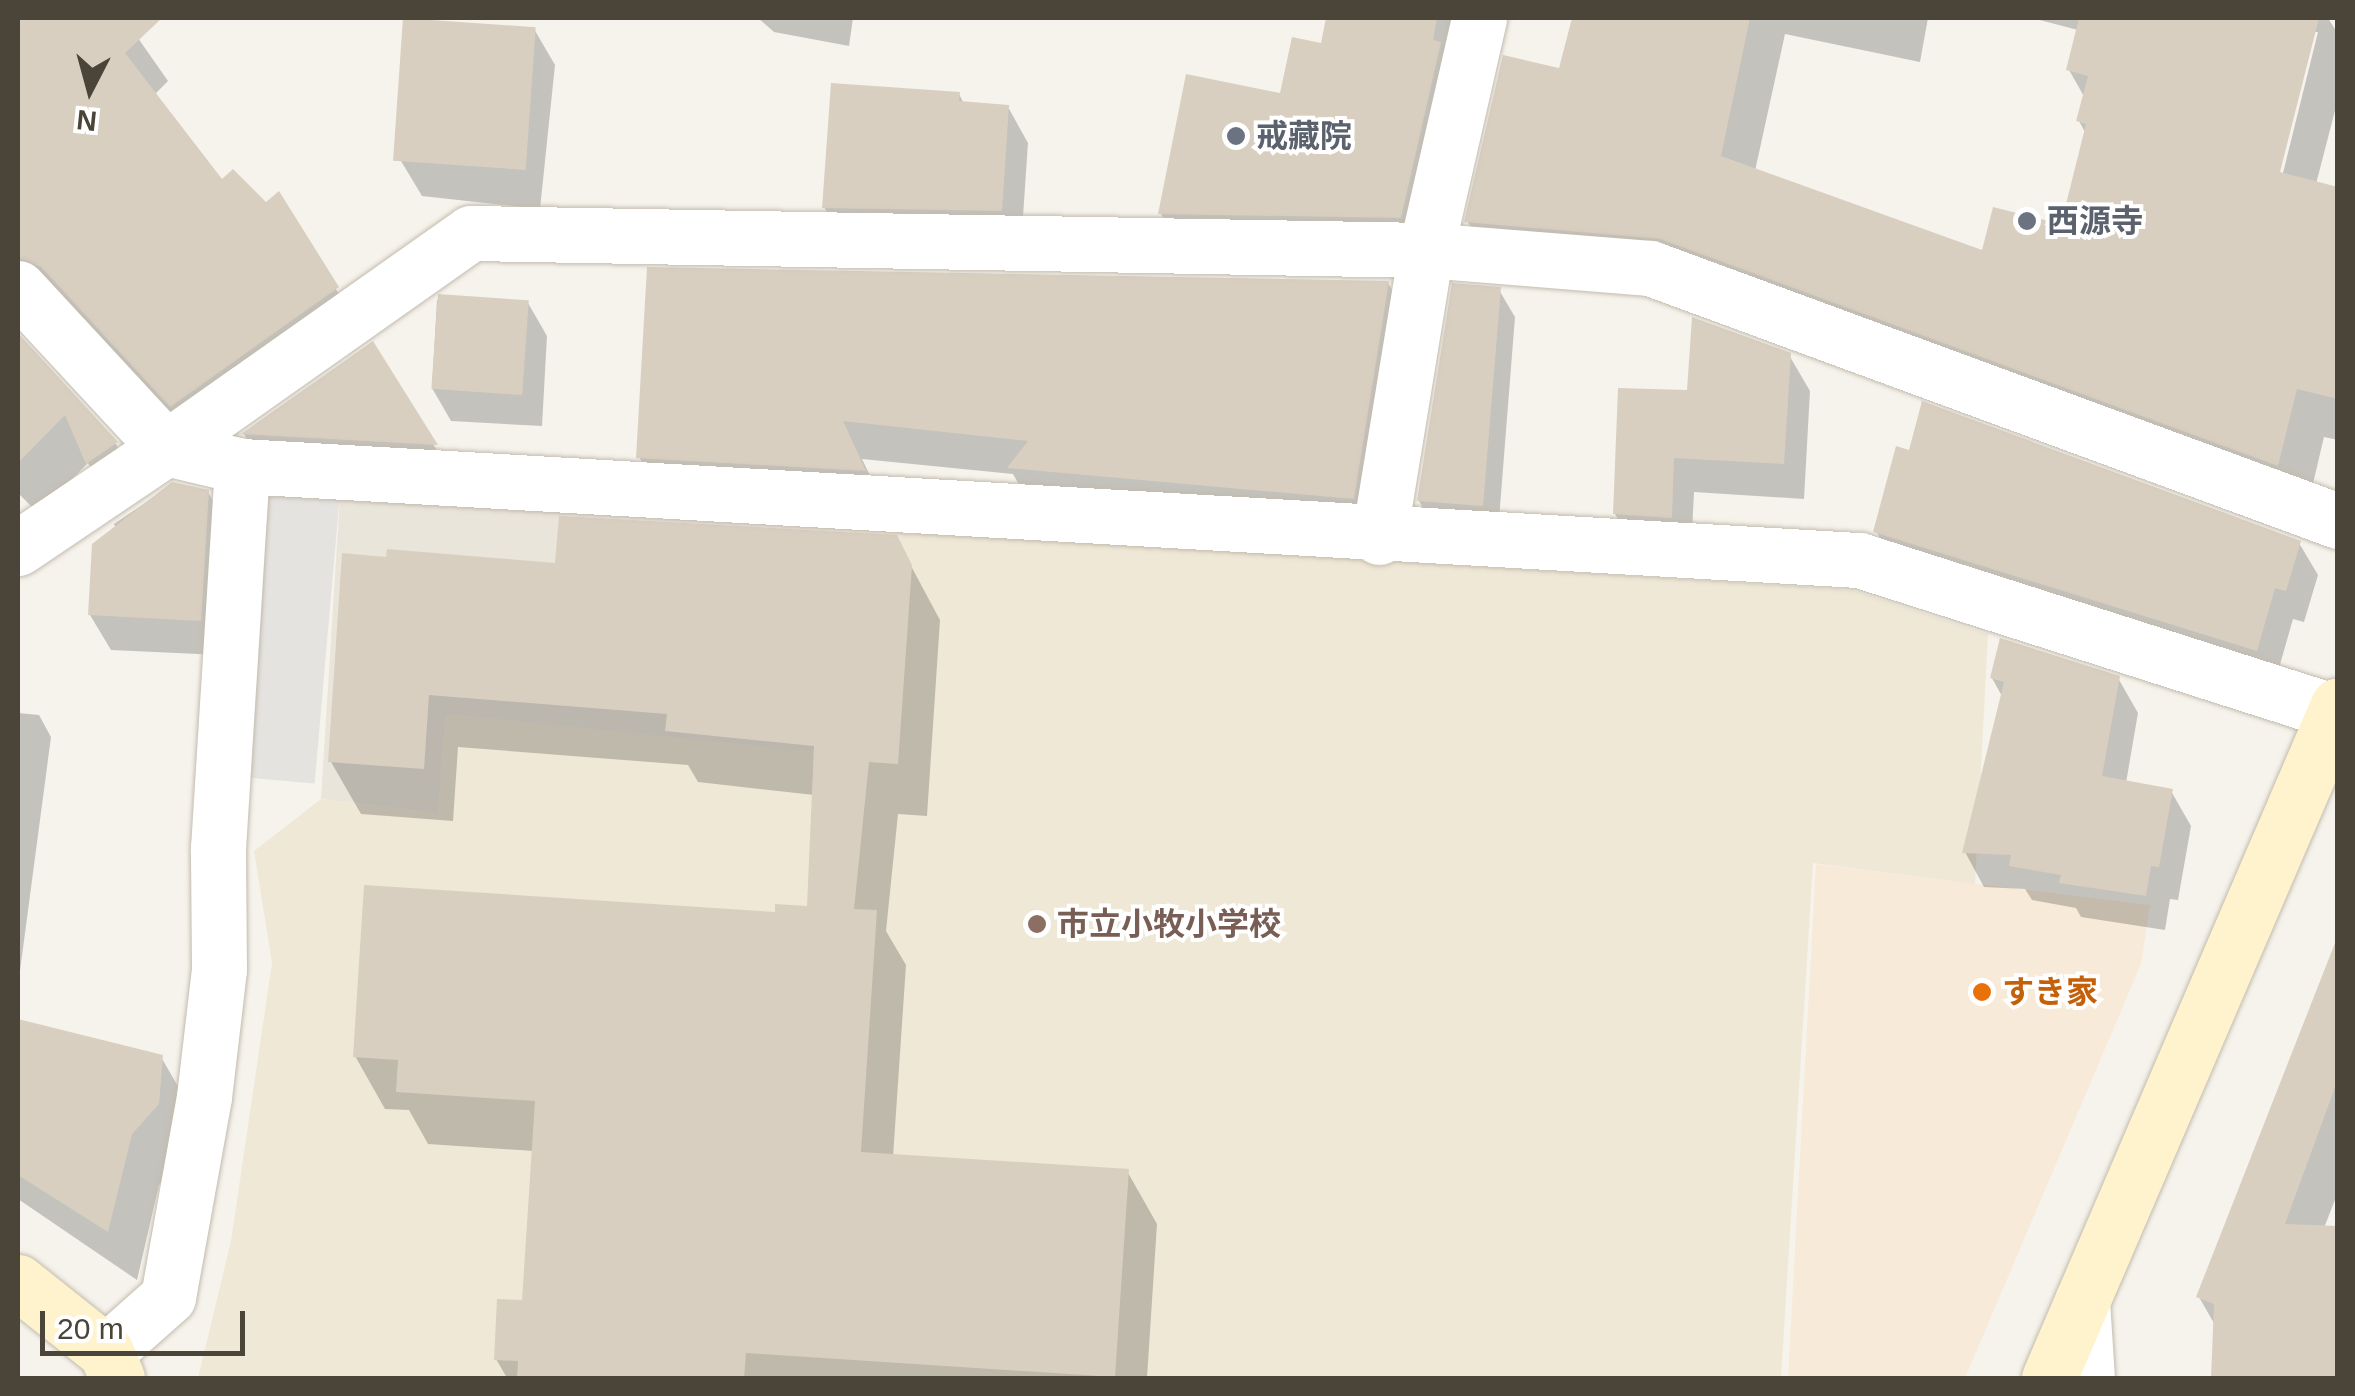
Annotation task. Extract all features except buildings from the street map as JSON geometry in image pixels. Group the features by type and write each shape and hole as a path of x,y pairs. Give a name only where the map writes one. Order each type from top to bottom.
{"street":[{"path":"1379,537 1426,250 1479,18"},
{"path":"18,548 471,233 1426,250 1650,268 2338,522"},
{"path":"18,288 166,448 242,466 1379,537 1859,560 2336,709 2049,1378"},
{"path":"18,1282 111,1365 168,1297 204,1097 219,968 218,848 242,466"},
{"path":"2082,1301 2087,1378"}],"shaded area":[{"path":"265,490 340,497 315,783 240,777"},
{"path":"340,496 836,526 820,753 446,714 438,813 321,799"},
{"name":"市立小牧小学校","path":"836,526 1852,590 1988,634 1975,884 1813,863 1781,1378 198,1378 231,1241 272,963 254,851 321,799 438,813 446,714 820,752"},
{"path":"1816,864 2150,905 2141,964 1965,1378 1788,1378"}],"place":[{"name":"戒藏院","path":"1236,136"},
{"name":"西源寺","path":"2027,221"},
{"name":"市立小牧小学校","path":"1037,924"},
{"name":"すき家","path":"1982,992"}]}
